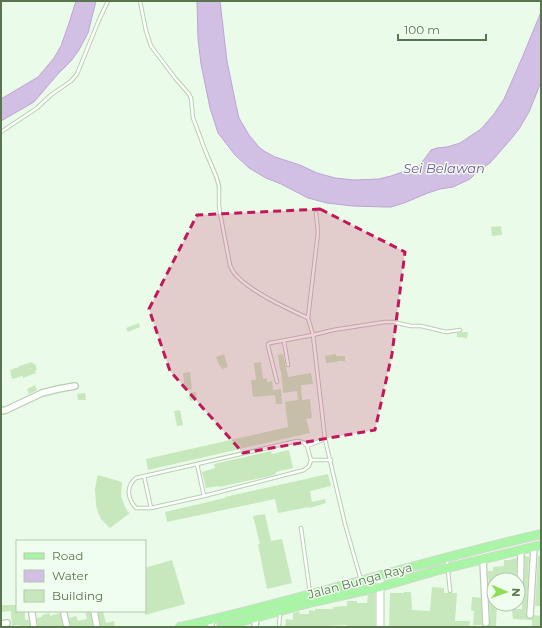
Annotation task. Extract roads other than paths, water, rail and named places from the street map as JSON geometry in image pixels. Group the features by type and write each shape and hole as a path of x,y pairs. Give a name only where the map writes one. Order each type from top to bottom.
{"main road":[{"name":"Jalan Bunga Raya","path":"221,627 239,624 361,580 541,534"},
{"name":"Jalan Bunga Raya","path":"180,627 211,624 312,598 380,586 537,546"}],"street":[{"path":"1,411 42,393 75,386"},
{"path":"530,615 537,546"},
{"path":"521,550 521,572"},
{"path":"483,560 486,623"},
{"path":"380,575 380,627"},
{"path":"94,612 97,627"},
{"path":"32,613 34,627"},
{"path":"64,614 67,627"},
{"path":"255,627 256,617"},
{"path":"1,624 7,623"}],"lane":[{"path":"1,132 37,108 51,95 71,81 77,74 108,1"},
{"path":"140,1 146,31 151,46 191,98 195,124 219,186 220,213 230,265 234,272 245,283 255,290 286,308 308,318"},
{"path":"316,213 318,232 308,318 313,335 325,439 345,524 361,580"},
{"path":"277,382 268,346 270,343 333,330 385,322 421,326 446,332 460,330"},
{"path":"284,341 288,365"},
{"path":"307,446 325,439"},
{"path":"297,441 303,442 307,446 311,460 309,466 304,470 151,508 136,508 131,502 129,492 130,487 136,478 297,441"},
{"path":"311,460 331,460"},
{"path":"197,464 204,496"},
{"path":"144,476 151,508"},
{"path":"302,528 312,598"},
{"path":"447,557 450,591"},
{"path":"279,627 280,610"}],"water":[{"path":"76,1 96,1 88,33 79,50 34,102 1,121 1,99 38,77 54,58 61,46"},
{"name":"Sei Belawan","path":"197,1 220,1 227,61 236,105 239,118 249,135 259,147 275,157 300,165 317,173 335,178 354,180 379,179 391,176 420,165 431,150 460,143 481,129 504,99 541,12 541,82 529,112 519,129 490,163 479,170 470,179 453,187 440,189 391,207 352,206 327,203 308,198 266,178 249,168 235,155 218,133 210,108 201,64 198,39"}]}
